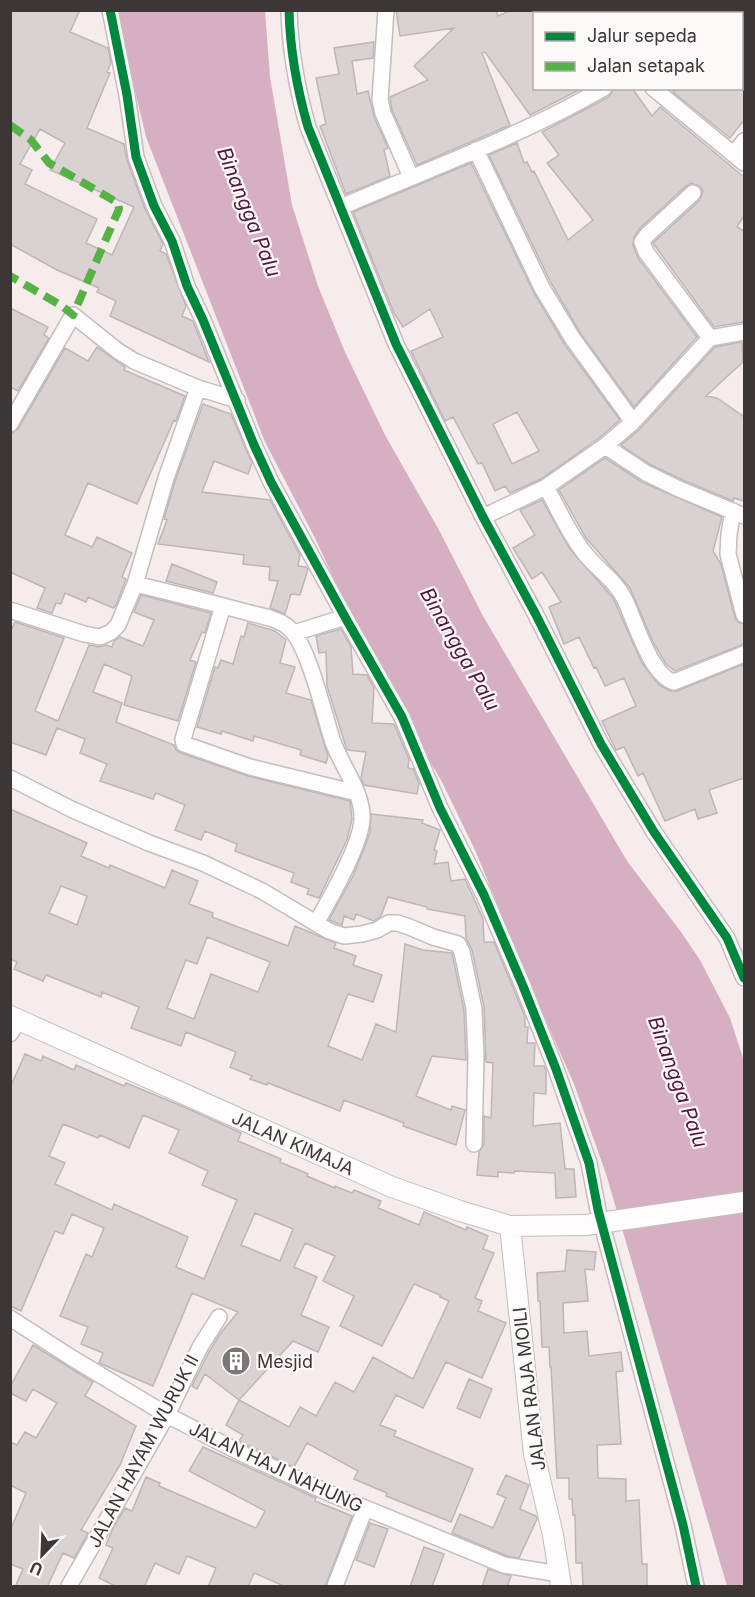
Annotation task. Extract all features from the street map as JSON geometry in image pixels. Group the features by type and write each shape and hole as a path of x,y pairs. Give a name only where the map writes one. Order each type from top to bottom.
{"street":[{"path":"110,10 127,95 136,157 154,206 172,241 187,286 271,482 402,717 440,808 492,915 556,1069 589,1163 598,1210 683,1525 696,1587"},
{"path":"289,10 297,90 308,127 396,344 601,744 654,832 727,938 744,978"},
{"path":"386,10 380,100 383,113 411,177"},
{"path":"341,207 476,150 564,110 600,90"},
{"path":"655,90 739,159 744,141"},
{"path":"476,150 542,288 573,339 633,422"},
{"path":"693,193 642,242 646,252 710,338"},
{"path":"10,424 73,315 134,361 198,388 237,400"},
{"path":"483,517 546,486 605,446 633,422 710,338 739,331 744,332"},
{"path":"10,610 100,637 111,632 118,625 135,584 166,478 198,388"},
{"path":"605,446 654,477 739,514 729,534 728,554 744,615"},
{"path":"546,486 583,551 624,597 652,661 663,676 674,682 744,654"},
{"path":"135,584 279,622 294,633 315,683 334,744 357,793 362,818 358,839 331,898 316,923"},
{"path":"223,606 183,739 184,744 250,767 357,793"},
{"path":"294,633 345,617"},
{"path":"10,778 73,810 149,843 203,863 262,891 329,931 344,936 377,930 389,923 402,924 460,946 474,1009 476,1057 474,1144"},
{"name":"JALAN KIMAJA","path":"13,1023 392,1187 510,1226 586,1225 744,1202"},
{"name":"JALAN RAJA MOILI","path":"510,1226 534,1454 560,1580"},
{"name":"JALAN HAYAM WURUK II","path":"69,1587 167,1415 200,1347 219,1317"},
{"name":"JALAN HAJI NAHUNG","path":"10,1318 167,1415 245,1455 365,1509 504,1565 560,1580"},
{"path":"335,1587 365,1509"}],"water":[{"name":"Binangga Palu","path":"116,11 265,11 270,77 292,205 318,286 345,352 385,435 439,530 483,616 627,861 700,960 730,1018 744,1061 744,1586 727,1586 606,1174 574,1084 475,850 441,780 375,669 316,540 265,442 146,137"}],"building":[{"path":"10,10 80,10 70,32 108,48 111,63 107,72 110,73 87,128 124,144 127,160 145,209 163,244 160,251 166,254 186,306 182,316 193,321 209,362 110,316 116,301 97,292 99,288 57,270 10,244","holes":["40,129 65,143 50,170 134,207 112,255 86,243 97,219 25,184 32,170 20,164"]},
{"path":"396,10 496,10 498,16 511,10 534,10 533,90 579,90 530,115 485,52 482,53 510,125 417,165 392,110 390,97 428,80 414,66 454,28 400,36"},
{"path":"374,42 373,58 352,61 357,94 368,91 374,117 388,148 384,150 390,176 346,194 320,126 326,124 316,78 339,74 334,48"},
{"path":"744,88 744,120 730,138 673,92 675,90 743,90"},
{"path":"613,90 633,90 652,116 660,107 744,177 744,216 737,227 744,231 743,322 714,327 653,243 700,200 703,191 700,186 691,183 686,186 640,228 634,237 633,245 638,258 697,337 634,407 581,334 551,283 489,155 517,143 524,163 527,162 532,172 534,171 568,240 593,220 547,163 559,155 542,132 609,97"},
{"path":"471,163 534,293 565,345 620,420 599,438 541,479 510,493 505,486 495,491 482,463 478,464 453,417 445,421 411,351 443,337 430,309 403,327 394,313 353,212","holes":["517,412 539,451 512,464 493,424"]},
{"path":"10,308 48,327 44,335 49,338 18,391 10,387"},
{"path":"742,342 743,362 706,396 717,398 744,417 744,501 734,498 733,501 651,465 621,445 640,429 715,347"},
{"path":"97,347 125,367 124,370 185,396 176,421 174,420 137,504 88,483 65,535 92,547 97,537 132,553 122,577 126,579 116,605 113,608 88,597 86,602 65,593 61,604 56,603 52,613 37,608 45,588 10,572 10,434 18,429 65,348 88,361"},
{"path":"203,404 231,414 252,463 248,474 214,461 202,492 270,500 300,555 298,566 308,569 300,595 291,594 285,614 270,608 278,581 269,580 270,567 243,564 244,555 158,544 167,520 164,519 175,481"},
{"path":"605,458 642,482 722,517 713,551 721,564 735,618 744,624 744,644 675,671 666,664 653,642 630,588 586,538 559,490"},
{"path":"542,500 570,549 613,598 642,663 659,685 670,691 677,691 744,664 744,778 709,790 717,813 698,819 695,809 665,821 643,773 638,776 624,747 616,750 602,721 636,706 624,678 605,686 579,637 564,644 549,607 561,602 542,572 532,579 513,548 535,535 520,510"},
{"path":"172,564 217,582 213,593 166,581"},
{"path":"141,595 211,613 205,633 202,632 190,660 196,662 178,721 124,705 132,676 104,664 93,692 122,703 116,722 174,745 181,753 248,776 350,801 352,819 347,840 319,898 307,894 309,889 291,882 294,873 235,851 237,844 205,831 201,840 175,830 185,805 156,793 153,799 100,781 107,764 80,753 85,739 57,728 46,755 10,742 10,633 15,622 64,638 35,711 58,721 89,645 112,647 114,641 120,637 143,646 154,620 134,612"},
{"path":"248,623 275,631 286,640 280,663 295,667 286,693 311,700 328,756 326,763 300,755 301,750 254,736 253,741 222,731 221,734 197,727 215,667 218,668 221,660 233,664 241,636 244,637"},
{"path":"341,629 351,647 353,674 367,675 374,688 372,723 394,724 409,759 408,768 413,769 419,783 417,794 364,785 361,778 366,752 347,750 327,686 326,652 319,653 316,636"},
{"path":"10,809 87,843 81,856 109,868 110,865 165,888 172,870 198,881 189,904 213,913 212,917 288,946 295,926 336,943 334,948 356,956 353,965 382,975 373,1002 348,994 328,1046 362,1060 376,1024 396,1032 405,944 423,950 452,953 464,1010 466,1060 432,1056 416,1096 451,1110 452,1106 465,1110 456,1145 403,1126 404,1123 344,1100 340,1111 268,1083 267,1085 250,1079 252,1076 230,1067 236,1052 186,1032 181,1046 131,1028 139,1007 102,992 101,997 46,975 43,981 14,969 17,962 10,959","holes":["61,886 87,896 77,925 49,913","207,937 270,962 258,992 211,974 194,1019 167,1008 186,960 197,964"]},
{"path":"371,814 423,820 422,823 440,830 434,850 437,851 434,864 448,862 451,881 465,879 483,919 484,942 494,942 525,1017 525,1027 528,1027 527,1043 535,1043 534,1066 544,1066 546,1071 546,1094 534,1093 533,1126 560,1123 565,1169 574,1169 576,1197 556,1198 555,1173 515,1171 514,1173 498,1172 498,1177 477,1175 479,1152 484,1144 484,1116 491,1118 493,1063 486,1062 484,1007 472,950 466,938 465,916 427,909 427,907 388,897 381,916 374,921 356,914 354,920 344,916 342,925 329,920 353,876 365,846 370,832"},
{"path":"25,1054 41,1061 43,1056 74,1070 76,1065 124,1086 126,1083 241,1133 238,1141 281,1159 280,1162 335,1188 335,1186 352,1193 354,1190 381,1201 378,1208 419,1225 424,1212 466,1230 467,1227 488,1236 483,1249 494,1253 475,1298 482,1301 478,1311 506,1323 482,1378 446,1362 423,1408 396,1395 380,1425 396,1431 394,1436 473,1469 451,1522 386,1496 387,1493 354,1479 358,1471 307,1443 294,1467 239,1441 243,1435 226,1425 239,1400 205,1374 197,1389 192,1386 220,1334 238,1312 192,1293 153,1386 99,1363 103,1353 81,1344 88,1327 60,1316 86,1254 92,1257 104,1228 72,1214 63,1234 55,1231 21,1311 10,1306 10,1088","holes":["143,1115 179,1130 169,1153 208,1171 202,1185 237,1200 204,1279 176,1267 188,1237 114,1204 112,1210 55,1184 65,1163 49,1156 63,1124 98,1138 100,1135 129,1148","255,1213 293,1229 280,1261 241,1245","305,1243 335,1256 323,1281 354,1296 340,1326 382,1346 414,1284 449,1301 413,1379 373,1357 354,1392 335,1382 316,1416 300,1407 289,1427 239,1400 293,1341 318,1352 329,1327 301,1315 317,1277 294,1267"]},
{"path":"567,1250 596,1252 594,1270 585,1269 588,1301 563,1303 564,1333 587,1331 589,1356 621,1352 623,1371 616,1372 621,1444 597,1445 598,1478 626,1479 626,1501 639,1500 642,1564 647,1564 647,1587 583,1587 582,1563 576,1563 575,1515 573,1515 572,1499 569,1499 569,1478 557,1478 551,1367 549,1347 542,1347 537,1273 565,1271"},
{"path":"33,1345 93,1382 85,1396 136,1426 120,1465 81,1530 88,1533 74,1558 63,1553 47,1587 15,1587 23,1569 10,1564 10,1531 26,1493 10,1485 10,1442 17,1445 25,1432 36,1438 57,1403 33,1389 26,1401 10,1393 10,1387"},
{"path":"469,1379 492,1389 480,1418 457,1408"},
{"path":"203,1447 316,1498 315,1501 352,1516 325,1587 286,1587 254,1573 248,1587 208,1587 216,1568 187,1556 179,1574 155,1563 144,1587 117,1587 99,1578 113,1548 106,1545 113,1528 125,1508 132,1511 146,1477 160,1483 159,1486 256,1528 265,1511 189,1471"},
{"path":"506,1475 529,1485 520,1509 536,1516 537,1519 519,1558 507,1556 452,1533 460,1514 493,1528 506,1498 497,1494"},
{"path":"370,1523 388,1529 374,1567 356,1560"},
{"path":"424,1547 444,1554 432,1587 410,1587"},
{"path":"488,1569 511,1576 507,1587 482,1587"}],"marked path":[{"path":"10,125 31,140 49,163 118,203 119,209 73,315 62,306 10,276"}],"cycle path":[{"path":"110,10 127,95 136,157 154,206 172,241 187,286 271,482 402,717 440,808 484,895 556,1069 589,1163 598,1210 683,1525 696,1586"},
{"path":"289,10 295,70 308,127 396,344 601,744 654,832 727,938 744,978"}],"place":[{"name":"Mesjid","path":"236,1361"}]}
